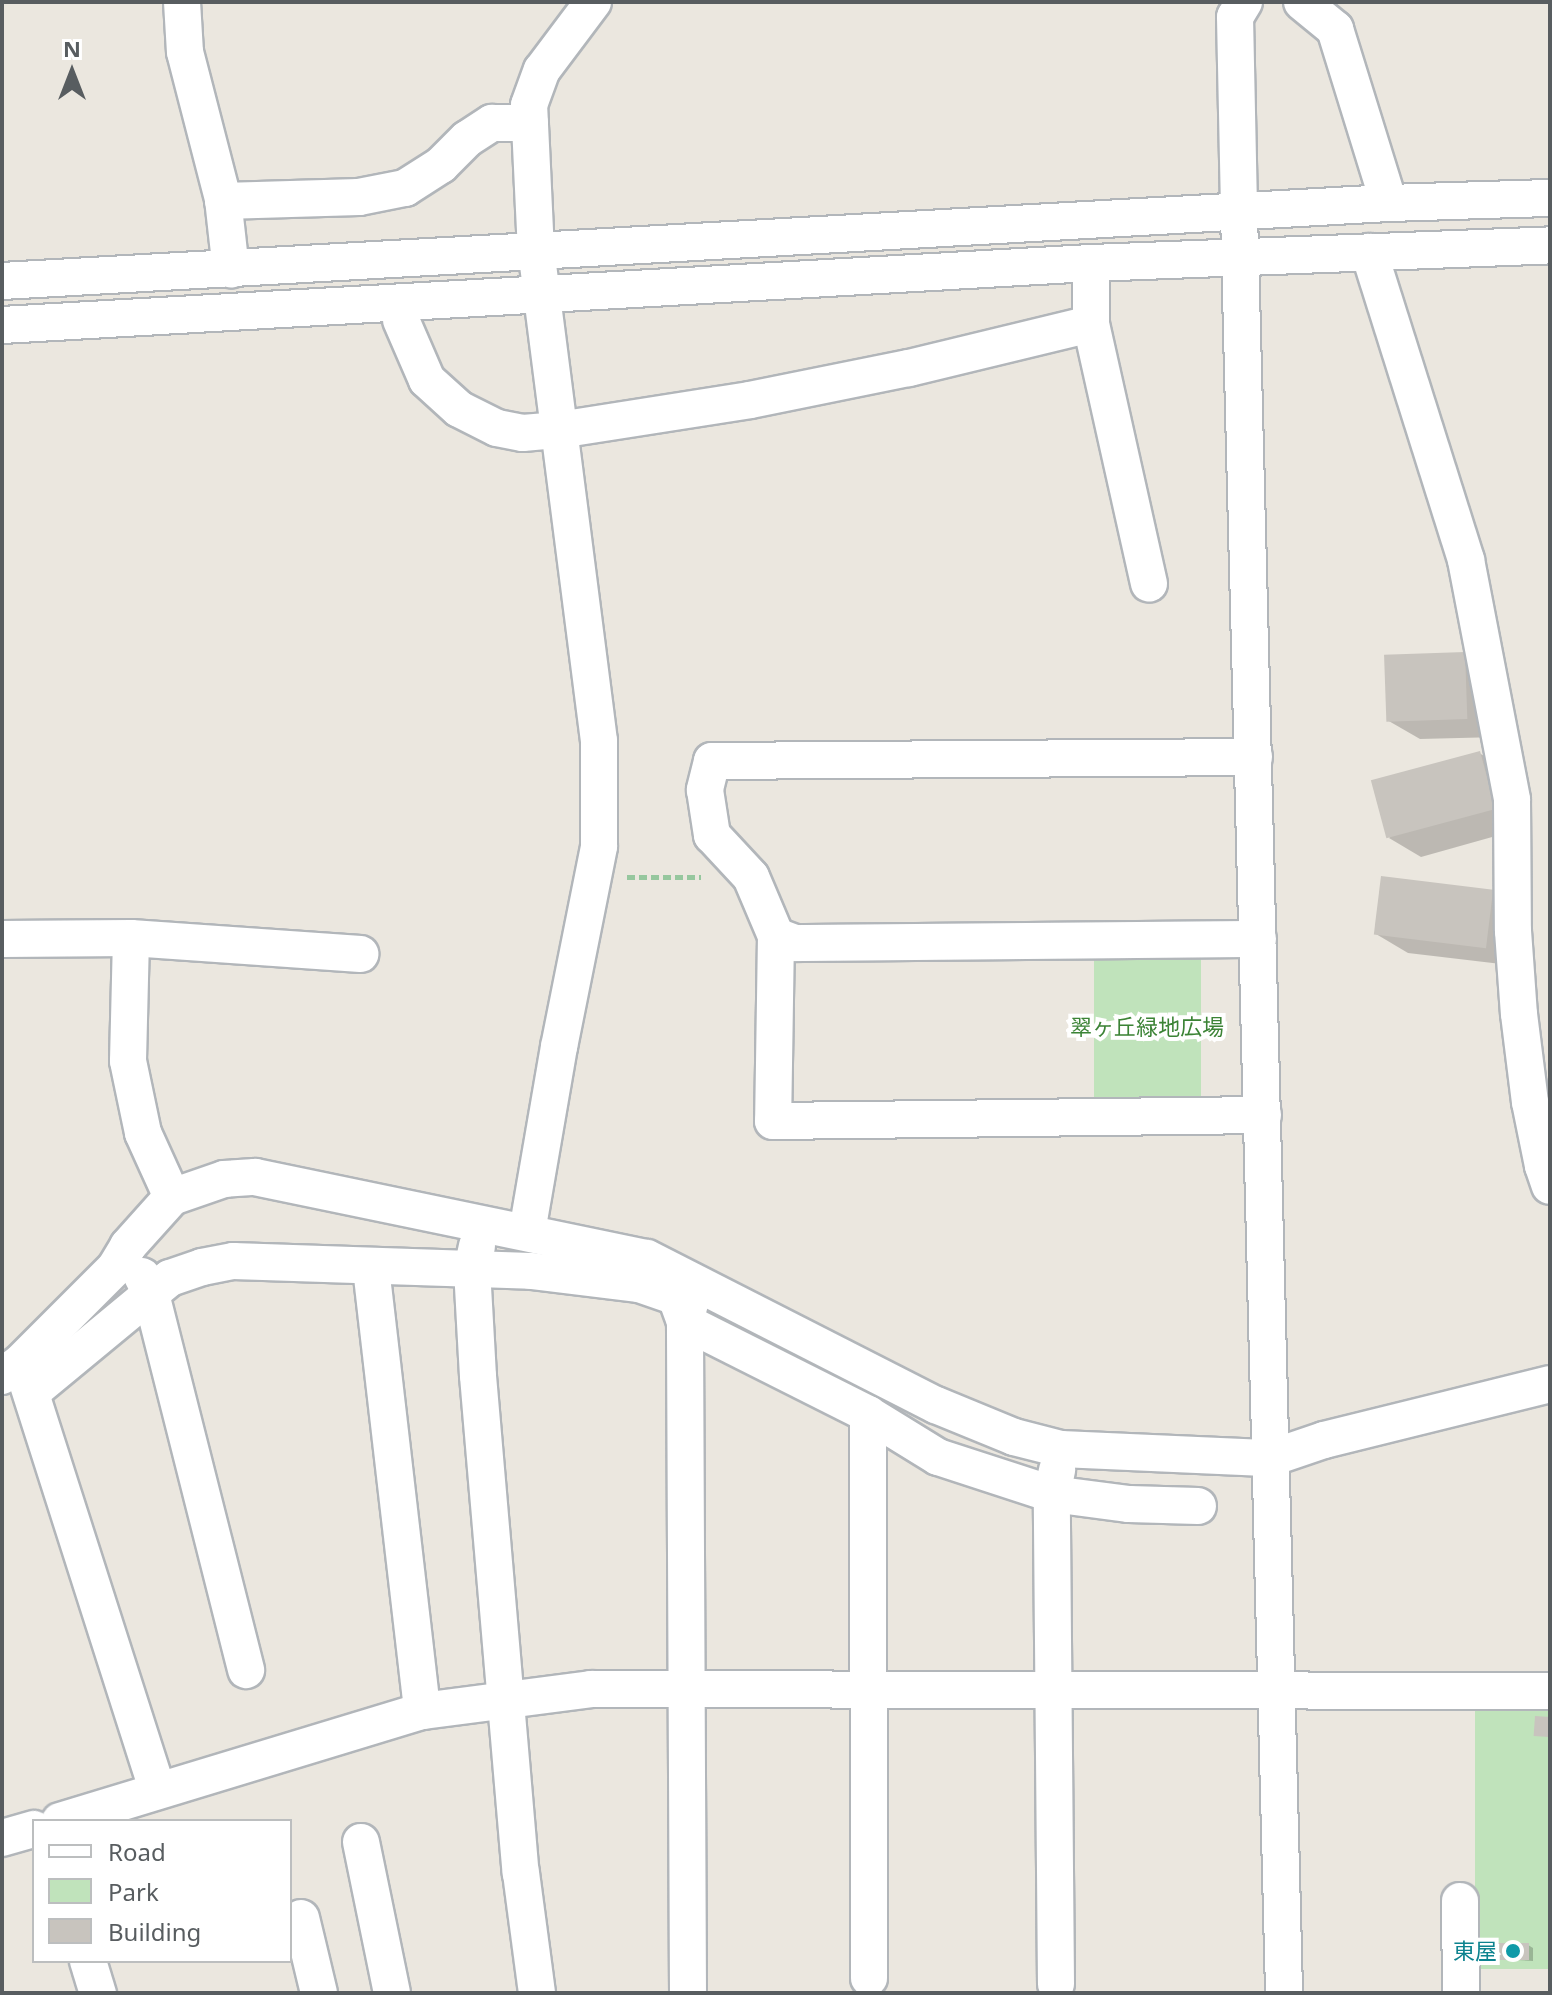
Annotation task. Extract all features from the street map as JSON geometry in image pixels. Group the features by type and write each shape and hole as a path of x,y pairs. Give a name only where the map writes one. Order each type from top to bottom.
{"street":[{"path":"182,2 192,85 223,201 231,270"},
{"path":"1244,2 1235,17 1271,1458 1274,1690 1284,1993"},
{"path":"1302,2 1335,29 1389,203"},
{"path":"527,1232 559,1047 599,846 599,741 536,252 529,105 542,70 592,3"},
{"path":"223,201 359,197 405,188 441,165 467,139 492,123 530,123"},
{"path":"2,281 1389,203 1550,198"},
{"path":"2,325 1091,263 1550,245"},
{"path":"1369,252 1469,575 1512,800 1513,931 1519,1014 1530,1102 1550,1186"},
{"path":"1091,263 1091,324 1149,584"},
{"path":"401,320 427,380 459,409 497,428 523,433 750,400 895,371 1091,324"},
{"path":"1254,757 712,761 705,790 712,835 751,877 776,936 773,1121 1263,1115"},
{"path":"776,936 795,943 1258,939"},
{"path":"131,938 128,1061 143,1133 172,1197"},
{"path":"2,939 131,938 360,954"},
{"path":"18,1377 115,1268 128,1246 172,1197 224,1179 255,1177 647,1258 936,1405 1014,1437 1061,1449 1271,1458 1324,1440 1550,1384"},
{"path":"482,1223 472,1269 478,1376 521,1873 537,1993"},
{"path":"128,1246 151,1294 246,1670"},
{"path":"18,1377 151,1294 170,1278 233,1261 531,1271 639,1284 676,1297 685,1322 868,1414 938,1457 1052,1494 1129,1504 1198,1506"},
{"path":"371,1268 422,1711"},
{"path":"688,1993 685,1322 696,1283"},
{"path":"18,1377 157,1790"},
{"path":"868,1414 866,1689 869,1978"},
{"path":"1056,1984 1052,1494 1061,1449"},
{"path":"66,1819 422,1711 506,1697 591,1689 1550,1691"},
{"path":"2,1838 32,1830"},
{"path":"361,1842 392,1993"},
{"path":"1460,1901 1461,1993"},
{"path":"301,1918 319,1993"},
{"path":"89,1963 98,1993"}],"path":[{"path":"594,876 751,877"}],"green space":[{"name":"翠ヶ丘緑地広場","path":"1094,955 1201,955 1201,1098 1094,1098"},
{"path":"1475,1710 1550,1710 1550,1969 1475,1969"}],"building":[{"path":"1465,652 1467,719 1386,722 1384,655"},
{"path":"1480,751 1496,809 1386,838 1371,780"},
{"path":"1381,876 1493,890 1486,948 1374,935"},
{"path":"1535,1716 1550,1717 1549,1737 1534,1736"},
{"name":"東屋","path":"1496,1943 1529,1943 1529,1960 1496,1960"}],"place":[{"name":"東屋","path":"1513,1951"}]}
